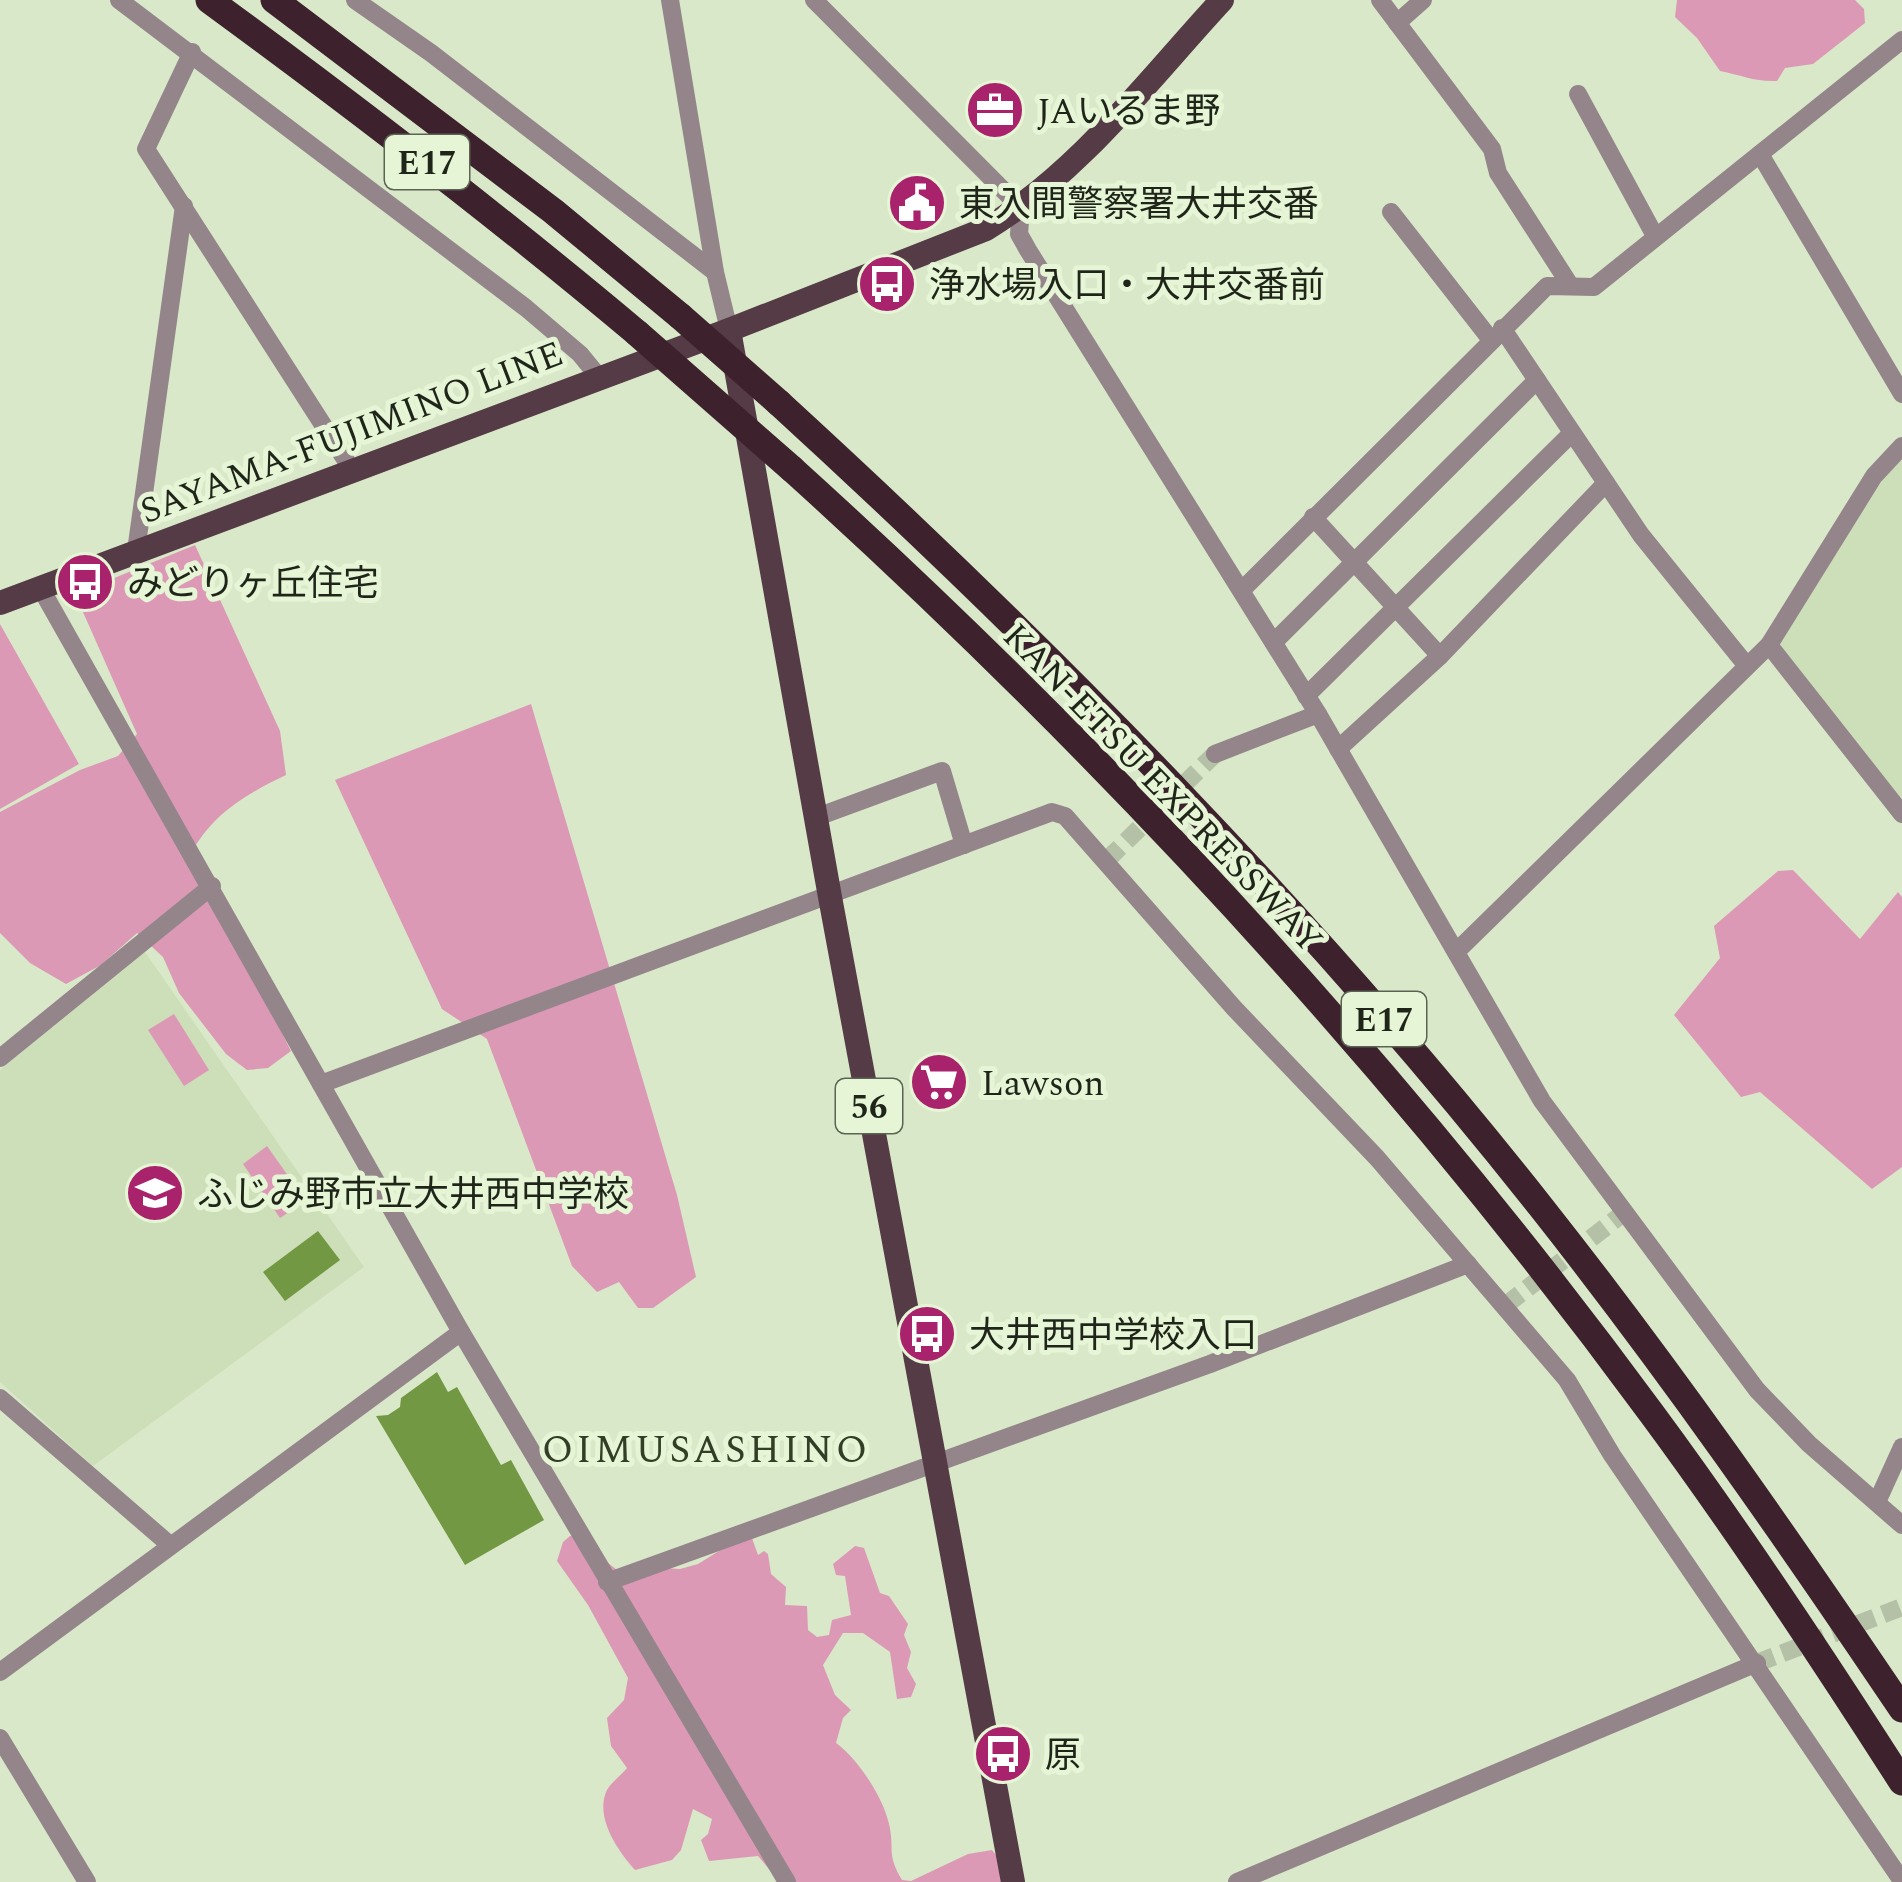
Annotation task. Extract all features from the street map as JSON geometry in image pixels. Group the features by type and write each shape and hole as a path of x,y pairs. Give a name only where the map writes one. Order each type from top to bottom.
{"highway":[{"name":"KAN-ETSU EXPRESSWAY","path":"208,0 393,135 637,333 964,629 1124,791 1389,1083 1651,1413 1902,1782"},
{"name":"KAN-ETSU EXPRESSWAY","path":"274,0 516,182 680,316 902,515 1157,768 1279,898 1540,1206 1682,1391 1902,1709"}],"main road":[{"name":"SAYAMA-FUJIMINO LINE","path":"0,603 950,245 1021,208 1060,175 1222,0"},
{"name":"56","path":"729,330 1013,1882"}],"street":[{"path":"119,0 150,8 192,52 526,308 580,354 598,376"},
{"path":"355,0 715,272"},
{"path":"670,0 729,330"},
{"path":"814,0 1021,208 1019,233 1028,250 1318,714 1542,1101 1757,1390 1809,1444 1902,1526"},
{"path":"1380,0 1492,149 1498,173 1570,285"},
{"path":"1397,23 1423,0"},
{"path":"1242,590 1547,286 1594,286 1902,40"},
{"path":"192,52 146,149 352,470"},
{"path":"1578,94 1655,236"},
{"path":"1760,154 1902,394"},
{"path":"136,551 184,206"},
{"path":"1391,212 1537,380 1641,535 1747,666"},
{"path":"1274,642 1537,380"},
{"path":"1306,696 1572,433"},
{"path":"1456,952 1769,645 1874,476 1902,446"},
{"path":"1338,749 1440,656 1606,483"},
{"path":"1313,517 1440,656"},
{"path":"40,587 461,1332 787,1882"},
{"path":"1769,645 1902,814"},
{"path":"1215,754 1318,714"},
{"path":"817,817 942,771 964,845"},
{"path":"321,1084 1052,812 1065,816 1567,1380 1612,1455 1902,1881"},
{"path":"0,1058 212,886"},
{"path":"607,1582 935,1465 1468,1264"},
{"path":"0,1672 461,1332"},
{"path":"0,1397 170,1545"},
{"path":"1877,1502 1902,1447"},
{"path":"1237,1882 1756,1663"},
{"path":"0,1738 87,1882"}],"shaded area":[{"path":"1677,0 1855,0 1864,9 1865,23 1813,64 1785,68 1777,81 1762,80 1720,71 1675,17"},
{"path":"1902,457 1902,801 1782,653 1780,642"},
{"path":"195,545 280,731 286,775 228,809 205,832 187,862 244,958 291,1051 268,1068 247,1070 226,1054 179,993 163,957 137,933 101,965 66,984 30,963 0,933 0,812 80,770 118,756 137,734 75,594"},
{"path":"0,624 79,764 0,809"},
{"path":"531,704 677,1195 696,1277 653,1308 638,1308 619,1282 597,1292 572,1266 487,1039 442,1009 335,780"},
{"path":"1793,870 1860,939 1898,892 1902,897 1902,1167 1872,1189 1760,1092 1741,1097 1674,1015 1720,958 1714,926 1778,871"},
{"name":"ふじみ野市立大井西中学校","path":"145,952 364,1267 93,1466 0,1382 0,1070"},
{"path":"174,1014 209,1070 184,1086 148,1030"},
{"path":"267,1146 306,1201 280,1218 243,1164"},
{"path":"318,1231 340,1260 285,1301 263,1272"},
{"path":"437,1372 448,1392 457,1387 501,1465 511,1460 544,1520 465,1565 376,1416 400,1407 401,1398"},
{"path":"570,1536 590,1536 608,1563 630,1580 663,1568 698,1564 727,1546 752,1538 758,1555 768,1554 771,1574 786,1587 785,1605 807,1606 808,1630 817,1637 829,1635 832,1620 851,1615 845,1576 836,1575 833,1564 855,1546 864,1548 880,1593 889,1596 908,1624 904,1635 911,1652 907,1668 916,1684 911,1697 897,1699 890,1652 863,1633 843,1633 823,1665 835,1695 851,1710 843,1718 836,1743 861,1769 881,1802 902,1880 911,1881 968,1854 992,1850 1009,1882 780,1882 758,1856 709,1861 701,1840 712,1819 693,1809 681,1850 672,1860 635,1870 615,1843 604,1811 607,1790 627,1768 611,1746 607,1718 624,1700 628,1678 588,1605 557,1561"}],"tunnel":[{"path":"1107,860 1215,754"},
{"path":"1506,1305 1626,1211"},
{"path":"1757,1663 1902,1607"}],"place":[{"name":"JAいるま野","path":"995,110"},
{"name":"東入間警察署大井交番","path":"917,203"},
{"name":"浄水場入口・大井交番前","path":"887,284"},
{"name":"みどりヶ丘住宅","path":"85,582"},
{"name":"Lawson","path":"939,1082"},
{"name":"ふじみ野市立大井西中学校","path":"155,1193"},
{"name":"大井西中学校入口","path":"927,1334"},
{"name":"原","path":"1003,1754"}],"district":[{"name":"OIMUSASHINO","path":"706,1448"}]}
